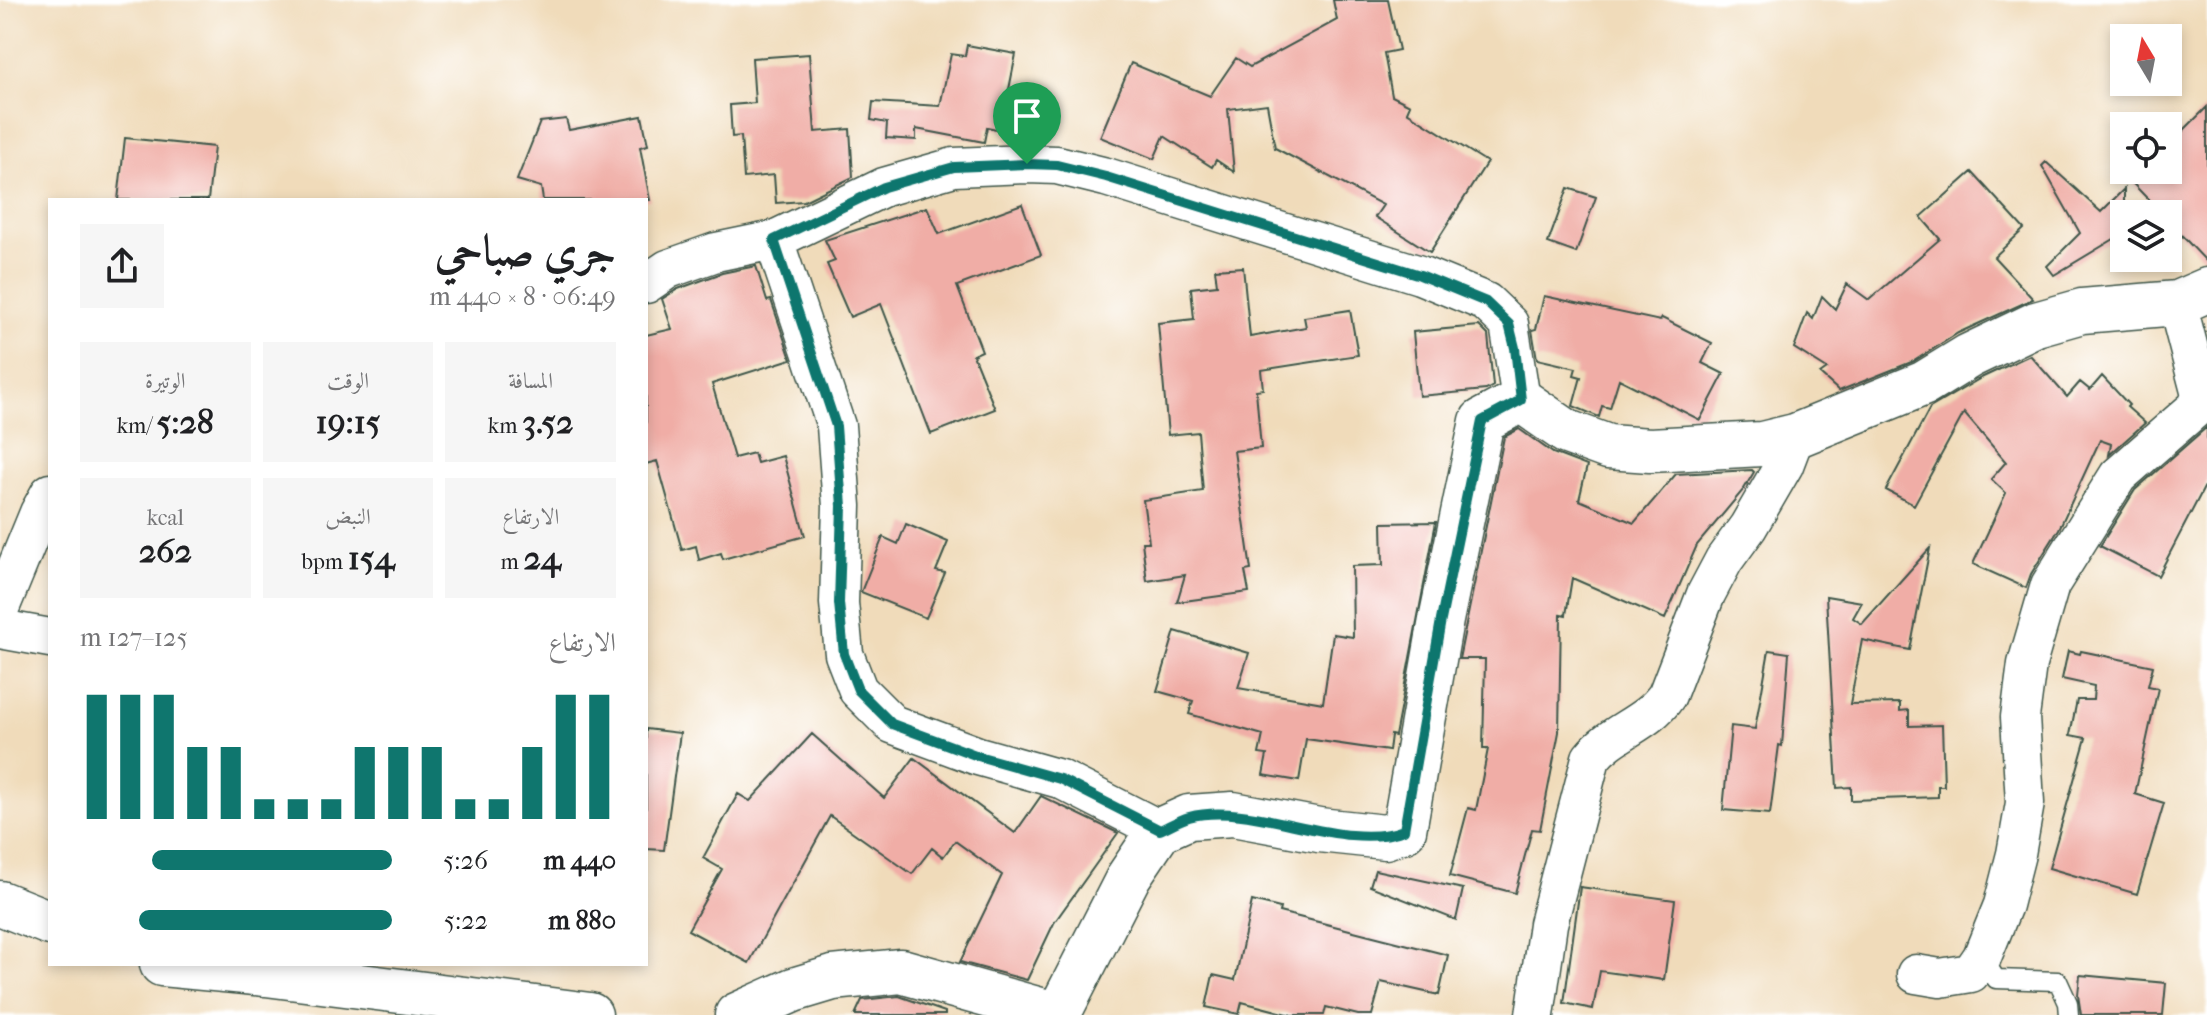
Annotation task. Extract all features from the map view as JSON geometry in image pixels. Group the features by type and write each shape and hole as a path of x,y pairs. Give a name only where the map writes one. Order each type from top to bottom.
{"street":[{"path":"648,283 668,269 716,252 774,240 884,187 954,167 1057,165 1106,177 1420,275 1486,302 1509,324 1521,400 1567,432 1608,447 1650,450 1762,444 1795,436 1925,383 1969,356 2036,324 2082,311 2192,297 2201,395 2197,407 2118,476 2050,585 2027,664 2020,717 2025,803 2016,854 2003,905 1982,957 1971,973 1940,978 1916,974"},
{"path":"774,240 836,426 842,506 840,616 844,654 858,690 892,724 978,756 1060,779 1160,830"},
{"path":"737,1015 793,990 833,978 901,971 1058,1015 1129,876 1160,830 1189,817 1233,814 1319,830 1385,837 1404,830 1441,620 1482,421 1521,400"},
{"path":"1535,1015 1548,924 1591,758 1611,738 1658,708 1667,695 1706,594 1784,465 1795,436"},
{"path":"0,608 48,498"},
{"path":"0,629 48,638"},
{"path":"0,903 48,922"},
{"path":"183,966 590,1015"}],"lane":[{"path":"1982,957 1996,979 2058,981 2068,1003 2069,1015"}],"building":[{"path":"1333,0 1388,0 1399,50 1384,53 1392,96 1410,105 1407,112 1487,162 1430,252 1375,217 1383,205 1275,148 1267,104 1228,109 1234,172 1216,160 1212,167 1164,136 1154,159 1100,137 1131,63 1210,96 1236,58 1250,67 1337,20"},
{"path":"967,45 1016,54 1001,130 987,127 984,142 916,129 916,140 886,138 887,123 871,120 873,102 940,106 951,54 965,56"},
{"path":"809,54 815,132 850,129 853,177 804,201 776,203 774,175 744,178 741,136 732,137 730,105 755,103 752,58"},
{"path":"2207,107 2207,262 2182,236 2182,200 2149,200 2133,184 2182,184 2182,132"},
{"path":"642,116 648,145 640,147 650,200 543,198 541,187 517,180 540,122 566,119 569,130"},
{"path":"125,138 214,147 208,198 118,198"},
{"path":"2046,162 2101,212 2110,203 2110,241 2054,275 2047,266 2080,233 2042,166"},
{"path":"1972,172 2024,229 1994,257 2033,299 1958,333 1914,361 1839,391 1820,374 1827,369 1794,348 1807,313 1813,319 1822,296 1835,309 1847,284 1869,300 1940,239 1921,217"},
{"path":"1568,188 1596,197 1576,253 1548,243"},
{"path":"2124,189 2124,200 2113,200"},
{"path":"1022,204 1041,255 957,286 982,351 973,355 995,409 931,434 881,304 850,317 827,264 835,261 825,240 927,207 939,234"},
{"path":"756,266 791,359 712,384 734,458 754,453 757,463 783,456 805,536 723,559 721,553 699,560 696,546 682,550 657,461 648,463 648,335 672,329 662,299 678,289 722,273"},
{"path":"1243,267 1250,337 1306,327 1304,317 1350,310 1358,355 1261,370 1263,389 1256,390 1261,448 1234,451 1251,570 1245,571 1249,592 1177,602 1185,575 1147,581 1142,542 1149,542 1143,500 1203,491 1198,432 1168,435 1158,323 1194,319 1191,288 1217,285 1215,269"},
{"path":"1544,296 1660,321 1662,318 1712,343 1702,363 1724,374 1700,420 1619,379 1610,408 1602,406 1599,417 1573,406 1581,377 1574,375 1576,368 1537,359 1532,330 1536,329"},
{"path":"1479,326 1488,335 1493,386 1486,390 1419,396 1413,332"},
{"path":"2030,355 2067,397 2080,382 2090,390 2102,376 2129,405 2127,407 2145,423 2109,455 2111,444 2100,440 2059,529 2031,574 2026,588 1973,564 2006,493 1991,479 2006,462 1964,413 1914,505 1886,490 1930,408 1981,378"},
{"path":"2207,427 2207,482 2158,576 2100,546 2135,490"},
{"path":"1519,429 1553,453 1587,466 1579,500 1634,523 1676,474 1754,472 1744,489 1697,545 1665,619 1572,578 1566,615 1561,614 1559,732 1540,830 1532,829 1515,893 1450,876 1468,808 1476,810 1488,749 1483,749 1485,659 1459,659 1504,437"},
{"path":"1436,522 1395,736 1391,735 1389,751 1306,739 1299,781 1263,775 1267,755 1259,754 1263,735 1189,714 1193,701 1157,691 1175,631 1249,653 1238,688 1323,703 1333,634 1353,637 1352,566 1383,565 1382,523"},
{"path":"906,524 948,542 936,571 945,573 926,618 861,592 883,537 898,544"},
{"path":"1930,548 1910,650 1862,640 1850,704 1900,703 1900,711 1909,710 1909,726 1942,725 1944,786 1938,786 1938,797 1851,800 1851,787 1837,788 1826,596 1862,602 1853,618 1862,624"},
{"path":"1769,650 1789,653 1782,746 1779,745 1770,814 1723,810 1731,726 1755,729"},
{"path":"2068,651 2153,666 2148,686 2158,688 2135,794 2164,803 2137,894 2049,868 2086,738 2070,735 2077,700 2093,700 2094,686 2062,679"},
{"path":"648,729 680,733 664,850 648,849"},
{"path":"812,734 884,798 914,758 1015,833 1041,796 1118,833 1054,923 1027,980 960,962 1002,875 955,841 943,857 932,848 912,874 830,816 749,963 688,930 722,869 703,858 738,794 750,801"},
{"path":"1375,870 1463,889 1456,920 1370,886"},
{"path":"1580,887 1675,900 1664,980 1600,971 1593,1009 1564,1003"},
{"path":"1252,901 1280,908 1279,912 1448,955 1439,995 1381,982 1372,1015 1326,1007 1324,1015 1292,1015 1242,1002 1239,1014 1206,1007 1213,975 1235,980"},
{"path":"2080,975 2166,983 2163,1015 2081,1015 2078,995"},
{"path":"899,996 945,1012 945,1015 855,1015 862,1000"}],"route":[{"path":"1027,164 1057,165 1106,177 1420,275 1486,302 1509,324 1521,400 1482,421 1441,620 1404,830 1385,837 1319,830 1233,814 1189,817 1160,830 1060,779 978,756 892,724 858,690 844,654 839,603 842,506 836,426 774,240 812,219 884,187 954,167 1027,164"}]}
